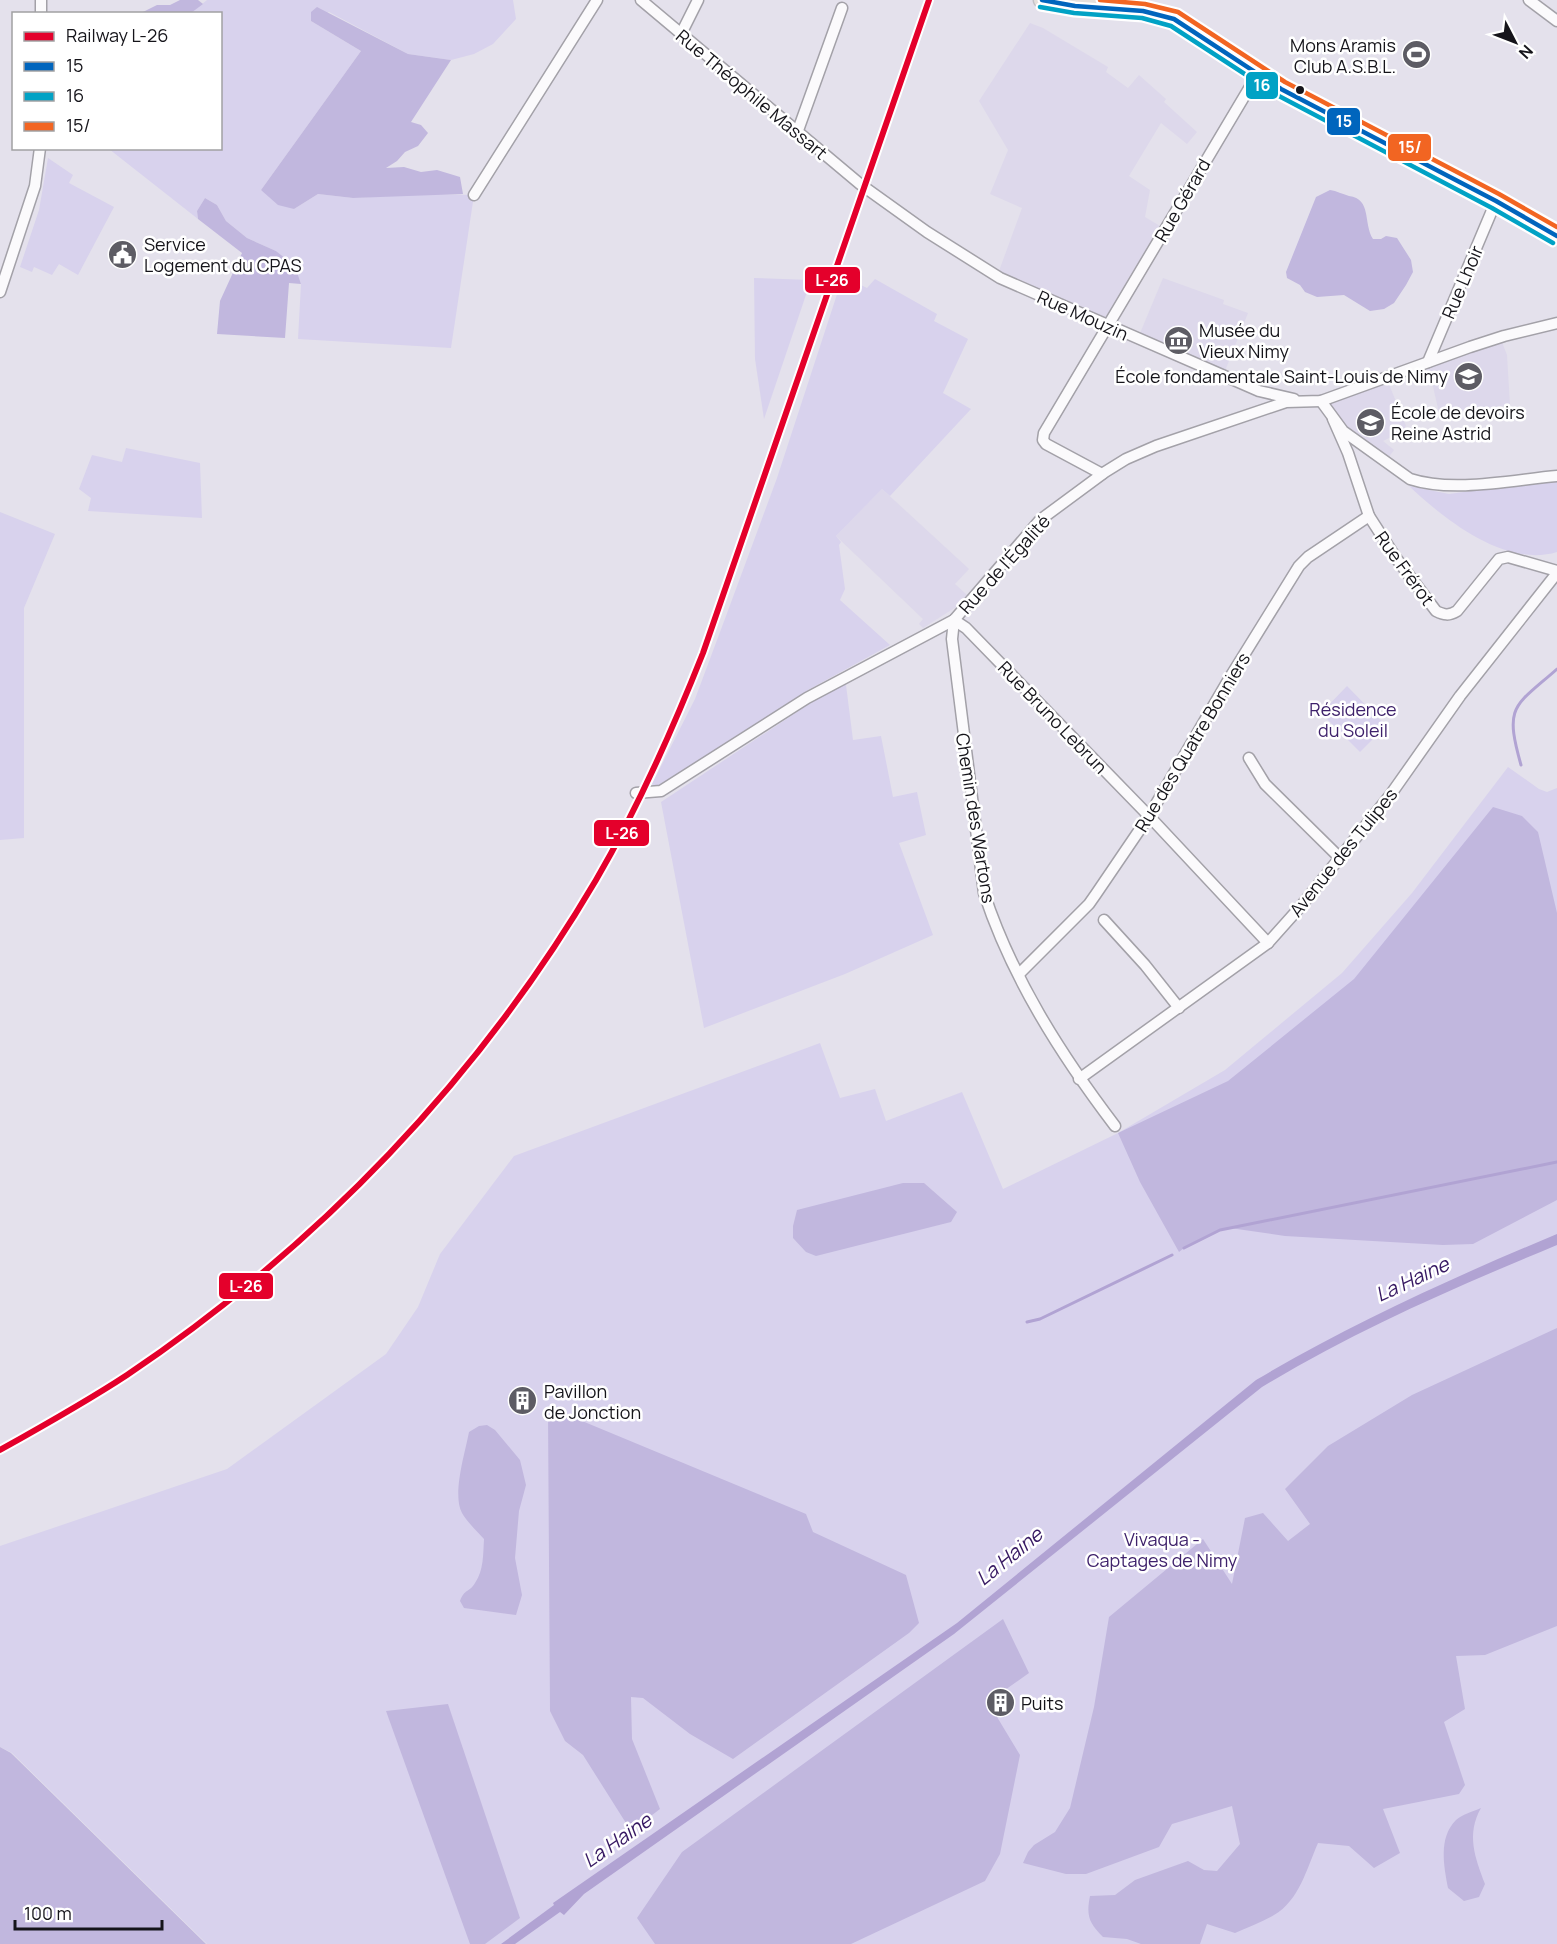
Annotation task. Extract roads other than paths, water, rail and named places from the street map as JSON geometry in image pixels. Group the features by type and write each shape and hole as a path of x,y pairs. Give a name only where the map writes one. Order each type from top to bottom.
{"main road":[{"path":"1042,0 1079,8 1135,5 1174,19 1257,75 1497,201 1557,236"}],"street":[{"path":"474,195 597,0"},
{"name":"Rue Théophile Massart","path":"641,0 864,188"},
{"path":"681,34 698,0"},
{"path":"1528,0 1557,21"},
{"path":"797,133 842,8"},
{"name":"Rue Gérard","path":"1102,474 1046,444 1043,437 1257,75"},
{"path":"0,292 35,186 40,150"},
{"name":"Rue Mouzin","path":"864,188 927,232 1000,278 1259,391 1293,399 1321,401"},
{"name":"Rue Lhoir","path":"1428,362 1497,201"},
{"path":"1557,323 1500,337 1321,401 1343,432 1410,479 1450,486 1557,476"},
{"name":"Rue de l'Égalité","path":"636,793 661,791 807,698 954,620 1040,520 1126,459 1156,446 1286,402 1321,401"},
{"name":"Rue Frérot","path":"1333,419 1348,453 1369,516 1396,558 1433,607 1446,615 1457,611 1499,560 1508,557 1557,572"},
{"name":"Rue des Quatre Bonniers","path":"1019,974 1089,904 1149,816 1229,679 1299,566 1369,516"},
{"name":"Avenue des Tulipes","path":"1079,1079 1268,943 1301,906 1391,794 1481,668 1557,572"},
{"name":"Rue Bruno Lebrun","path":"954,620 966,628 1149,816 1268,943"},
{"name":"Chemin des Wartons","path":"954,620 952,639 984,893 994,924 1061,1052 1115,1126"},
{"path":"1249,758 1265,783 1340,858"},
{"path":"1104,920 1145,965 1179,1008"}],"waterway":[{"path":"1521,765 1513,730 1516,709 1522,700 1557,669"},
{"path":"1184,1248 1220,1230 1557,1162"},
{"path":"1027,1322 1040,1319 1172,1255"}],"rail line":[{"name":"L-26","path":"0,1450 112,1385 197,1325 264,1271 328,1214 389,1154 447,1090 500,1023 550,953 596,880 626,825 667,740 703,653 929,0"}],"place":[{"name":"Mons Aramis Club A.S.B.L.","path":"1417,55"},
{"name":"Service Logement du CPAS","path":"123,254"},
{"name":"Musée du Vieux Nimy","path":"1178,340"},
{"name":"École fondamentale Saint-Louis de Nimy","path":"1469,376"},
{"name":"École de devoirs Reine Astrid","path":"1370,422"},
{"name":"Pavillon de Jonction","path":"523,1401"},
{"name":"Puits","path":"1000,1703"}],"park label":[{"name":"Résidence du Soleil","path":"1353,719"},
{"name":"Vivaqua - Captages de Nimy","path":"1162,1549"}],"water label":[{"name":"La Haine","path":"1412,1279"},
{"name":"La Haine","path":"1009,1556"},
{"name":"La Haine","path":"617,1840"}]}
